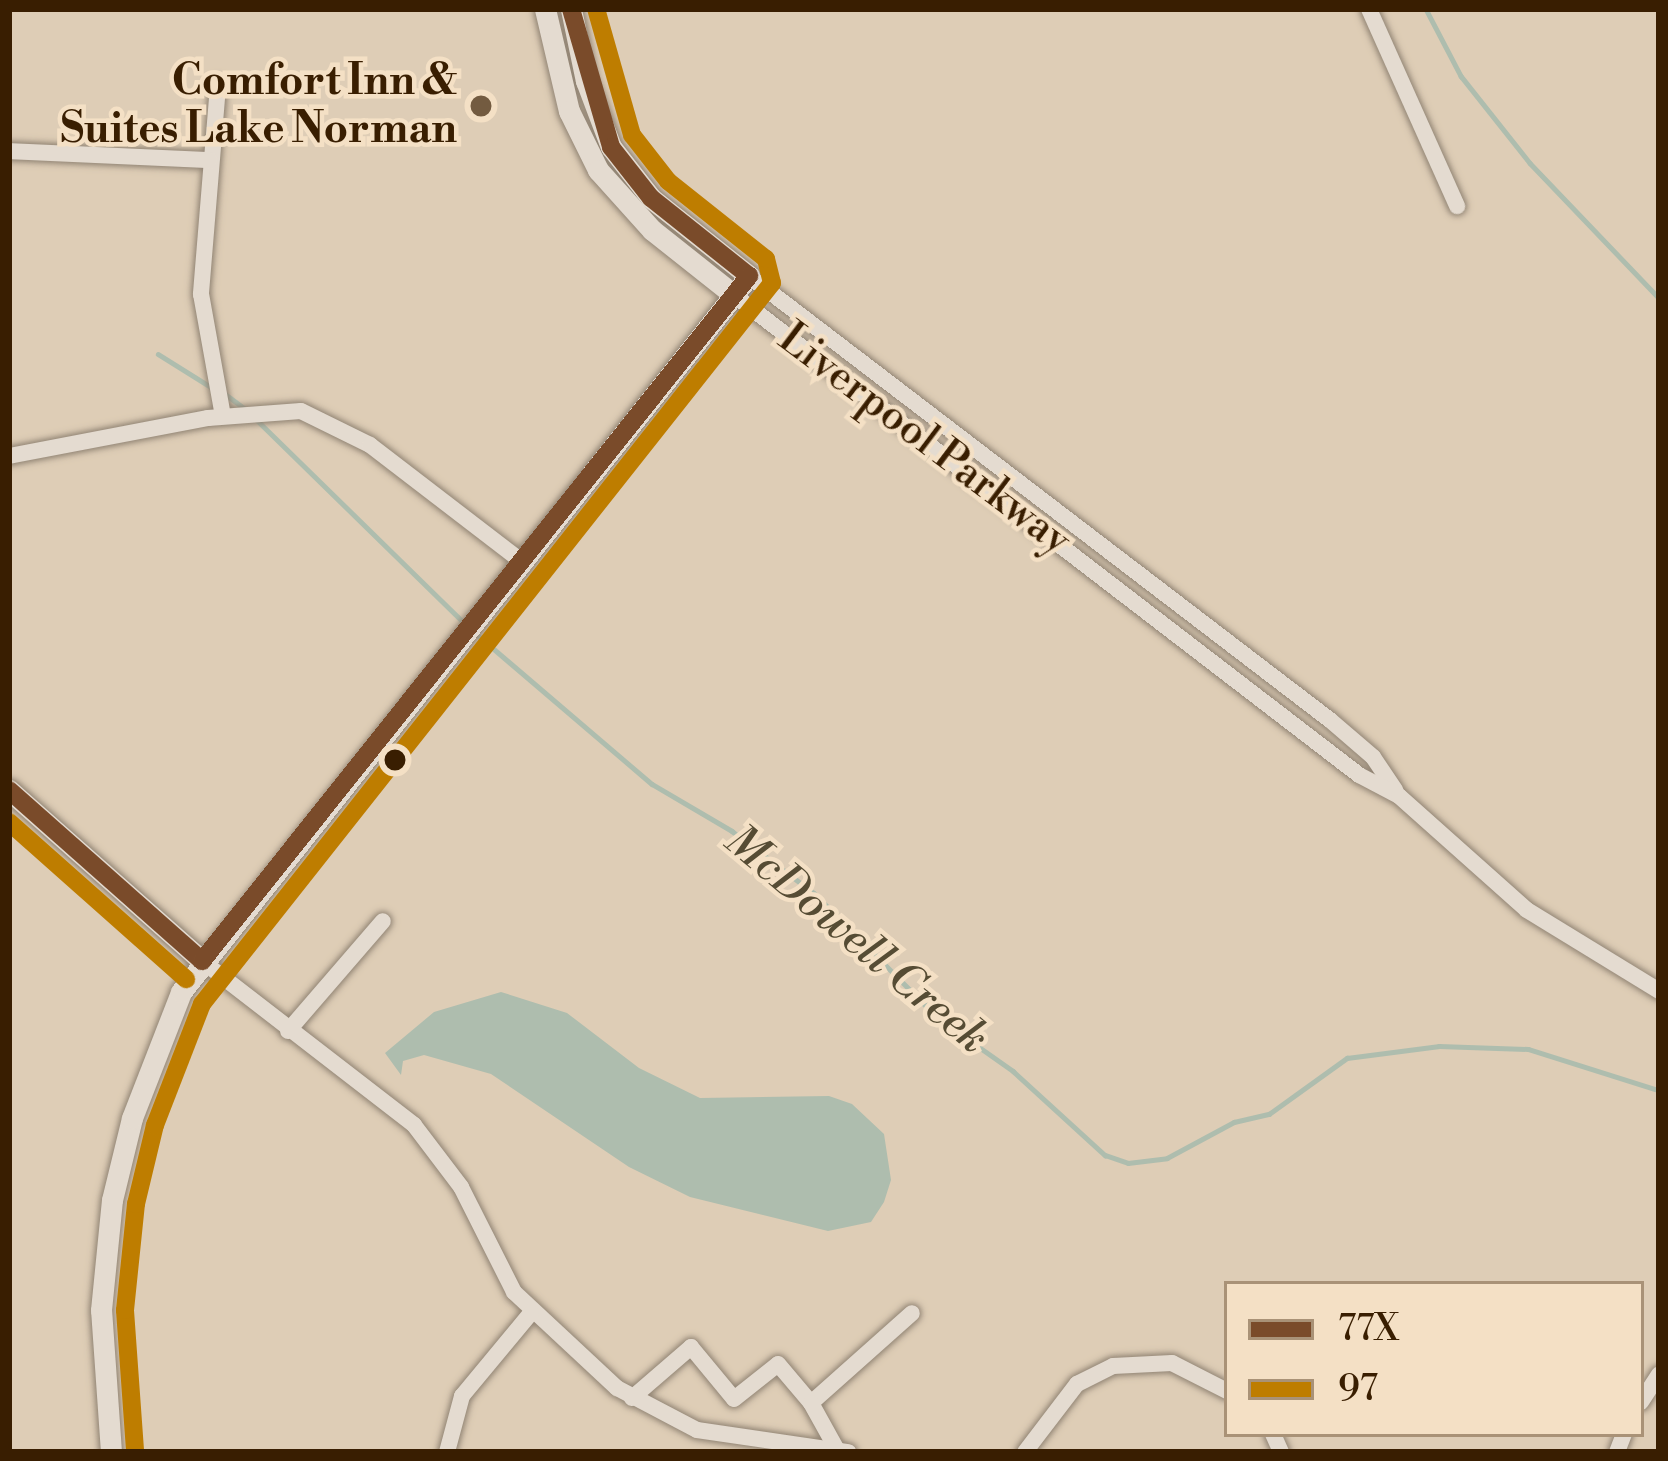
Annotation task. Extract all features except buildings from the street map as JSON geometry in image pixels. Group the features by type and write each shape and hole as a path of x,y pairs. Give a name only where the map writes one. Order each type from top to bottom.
{"street":[{"name":"Liverpool Parkway","path":"545,9 569,111 598,170 652,230 1359,775 1399,796"},
{"name":"Liverpool Parkway","path":"571,9 586,81 611,147 651,197 1330,720 1373,758 1399,796 1527,910 1659,991"},
{"path":"1369,9 1456,206"},
{"path":"218,86 201,294 223,416"},
{"path":"9,151 210,160"},
{"path":"111,1452 101,1344 112,1201 157,1048 202,962 525,564 749,276"},
{"path":"9,456 223,416 301,411 339,424 525,564"},
{"path":"9,790 202,962 414,1125 460,1187 502,1274 531,1313 632,1398 684,1426 772,1447 843,1451"},
{"path":"288,1030 383,921"},
{"path":"447,1452 462,1396 531,1313"},
{"path":"811,1403 912,1313"},
{"path":"632,1398 691,1347 734,1399 778,1364 843,1451"},
{"path":"1025,1452 1077,1384 1113,1366 1172,1364 1224,1390"}],"shaded area":[{"path":"501,992 567,1013 639,1068 700,1098 829,1096 852,1104 884,1134 891,1180 884,1202 871,1222 828,1231 690,1197 629,1167 491,1074 424,1055 403,1061 401,1075 385,1053 434,1012"}],"waterway":[{"path":"1426,9 1461,76 1530,163 1659,298"},
{"name":"McDowell Creek","path":"158,354 214,389"},
{"name":"McDowell Creek","path":"224,393 244,408"},
{"name":"McDowell Creek","path":"257,420 466,625"},
{"name":"McDowell Creek","path":"474,632 652,784 732,831 814,893 938,1018 1013,1071 1105,1155 1128,1163 1167,1158 1234,1122 1269,1114 1347,1058 1439,1046 1528,1049 1655,1089"}],"transit line":[{"name":"77X","path":"571,9 611,147 651,198 749,276"},
{"name":"97","path":"135,1450 125,1310 136,1204 155,1125 202,1004 772,283 766,259 668,181 632,135 596,9"},
{"name":"77X","path":"202,961 749,276"},
{"name":"77X","path":"9,790 202,961"},
{"name":"97","path":"9,822 186,979"}],"place":[{"name":"Comfort Inn & Suites Lake Norman","path":"481,106"}]}
